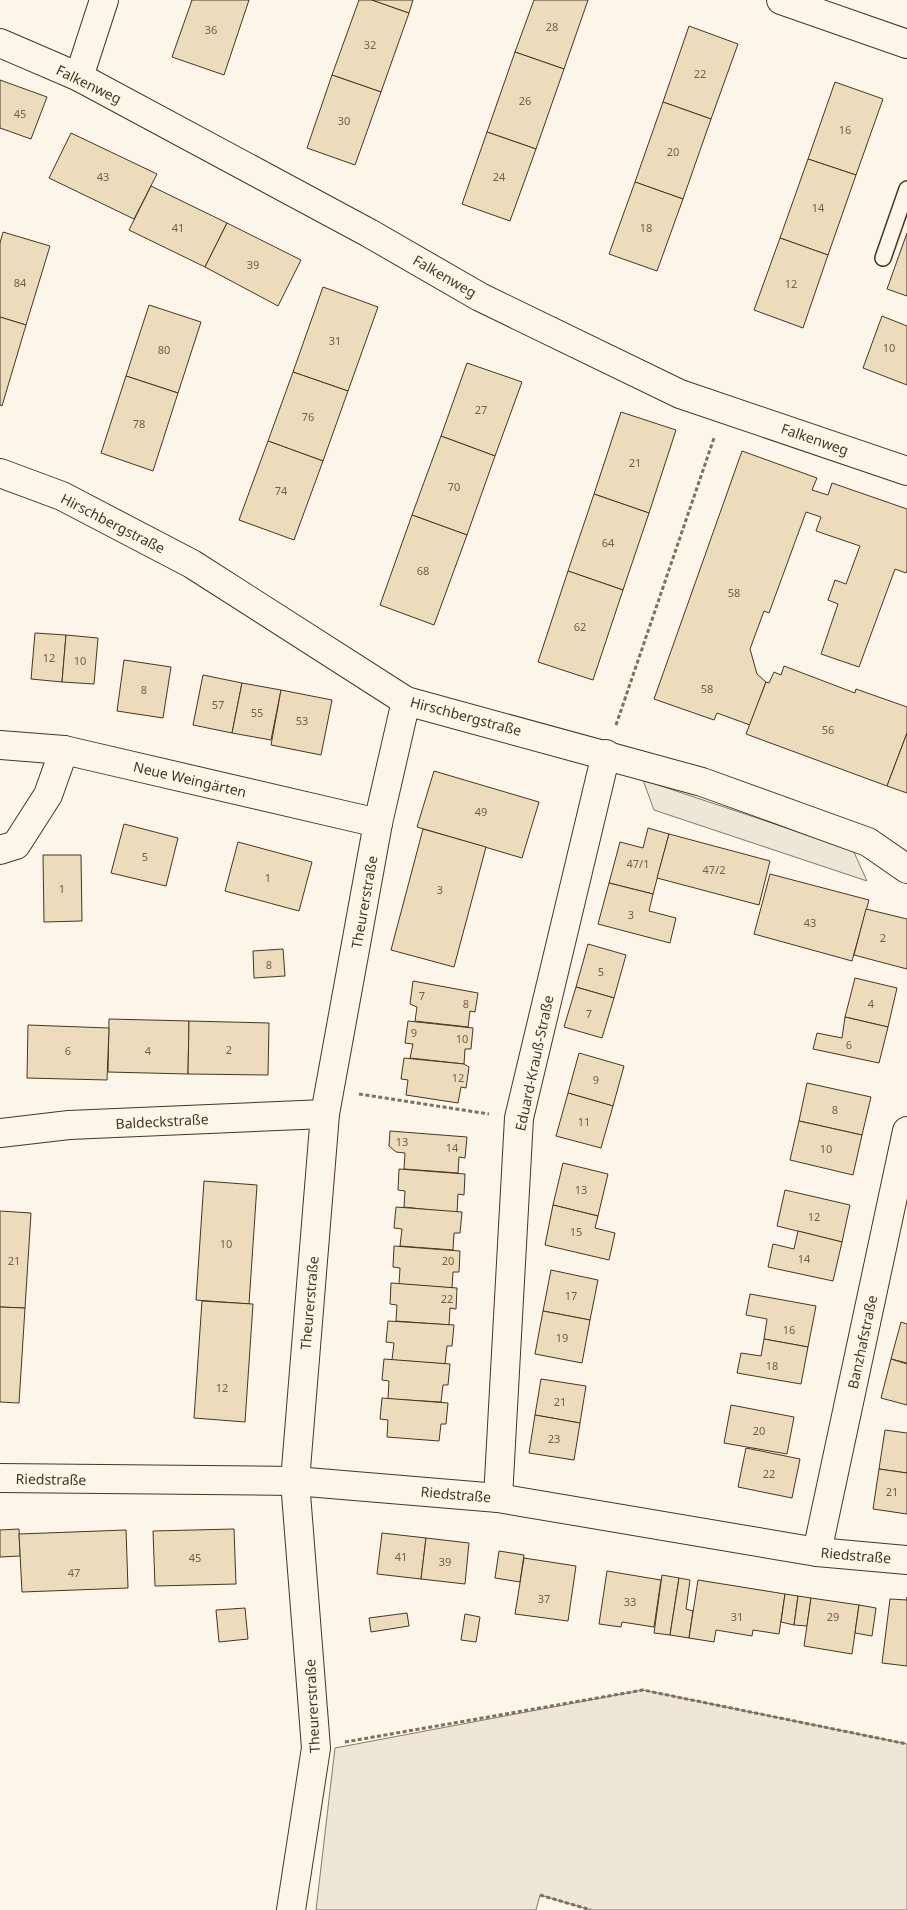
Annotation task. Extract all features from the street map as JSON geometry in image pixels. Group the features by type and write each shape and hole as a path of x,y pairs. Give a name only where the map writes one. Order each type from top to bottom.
{"street":[{"path":"79,77 104,0"},
{"path":"781,0 907,44"},
{"name":"Falkenweg","path":"0,43 79,77 369,233 480,297 680,394 907,471"},
{"name":"Hirschbergstraße","path":"0,473 62,496 192,564 406,701 606,754 702,782 868,842 907,869"},
{"name":"Theurerstraße","path":"291,1910 316,1748 295,1481 327,1102 378,823 406,701"},
{"name":"Neue Weingärten","path":"0,745 64,750 378,823"},
{"path":"0,850 16,845 48,795 64,750"},
{"name":"Eduard-Krauß-Straße","path":"498,1498 519,1118 606,754"},
{"name":"Baldeckstraße","path":"0,1133 327,1102"},
{"name":"Banzhafstraße","path":"817,1552 907,1132"},
{"name":"Riedstraße","path":"0,1478 295,1481 498,1498 817,1552 907,1560"}],"lane":[{"path":"883,258 907,189"}],"path":[{"path":"606,754 724,409"},
{"path":"327,1102 519,1118"},
{"path":"316,1748 644,1690 907,1744"},
{"path":"540,1895 591,1910"}],"shaded area":[{"path":"643,780 853,850 867,881 654,810"},
{"path":"643,1690 907,1744 907,1910 591,1910 540,1895 536,1910 316,1910 335,1748"}],"building":[{"path":"192,0 249,0 224,75 172,57"},
{"path":"359,0 372,0 409,13 381,92 332,75"},
{"path":"372,0 413,0 409,13"},
{"path":"534,0 588,0 564,69 515,52"},
{"path":"689,26 738,44 711,119 663,102"},
{"path":"515,52 564,69 536,149 487,132"},
{"path":"332,75 381,92 355,165 307,148"},
{"path":"0,80 47,97 31,139 0,128"},
{"path":"835,82 883,99 856,175 808,159"},
{"path":"663,102 711,119 683,199 635,182"},
{"path":"487,132 536,149 510,221 462,204"},
{"path":"71,133 157,174 134,219 49,178"},
{"path":"808,159 856,175 828,255 780,238"},
{"path":"635,182 683,199 657,271 609,254"},
{"path":"151,186 227,223 205,267 129,230"},
{"path":"227,223 301,260 278,306 205,267"},
{"path":"3,232 50,246 26,325 0,317 0,243"},
{"path":"907,233 907,296 887,289"},
{"path":"780,238 828,255 803,328 754,310"},
{"path":"323,287 378,307 348,391 293,372"},
{"path":"149,305 201,322 178,393 126,376"},
{"path":"882,316 907,326 907,385 863,368"},
{"path":"0,317 26,325 2,406 0,405"},
{"path":"467,363 522,382 495,456 441,436"},
{"path":"293,372 348,391 323,461 268,441"},
{"path":"126,376 178,393 153,471 101,453"},
{"path":"621,412 676,430 649,513 594,494"},
{"path":"441,436 495,456 467,535 412,515"},
{"path":"268,441 323,461 294,540 239,520"},
{"path":"742,451 817,478 812,490 828,495 832,483 907,509 907,570 906,573 895,569 859,667 821,654 838,604 828,600 835,580 846,584 860,546 816,531 821,517 806,512 769,613 764,611 750,649 757,674 766,682 750,725 717,713 714,720 654,699"},
{"path":"594,494 649,513 623,590 568,571"},
{"path":"412,515 467,535 434,625 380,605"},
{"path":"568,571 623,590 593,680 538,662"},
{"path":"35,633 66,635 62,682 31,679"},
{"path":"66,635 98,638 94,684 62,682"},
{"path":"124,660 171,667 163,718 117,711"},
{"path":"784,666 855,693 856,689 907,707 907,733 887,786 746,734 766,682 769,683 774,672 781,675"},
{"path":"203,675 242,683 232,733 193,725"},
{"path":"242,683 281,690 271,740 232,733"},
{"path":"281,690 332,700 321,755 271,745"},
{"path":"907,733 907,793 887,786"},
{"path":"434,771 539,802 522,858 417,827"},
{"path":"124,824 178,838 166,886 111,873"},
{"path":"648,828 669,834 653,894 609,883 620,842 643,848"},
{"path":"423,829 486,847 454,967 391,950"},
{"path":"669,834 770,861 759,905 657,878"},
{"path":"238,842 312,862 299,911 225,891"},
{"path":"43,855 81,855 82,921 44,922"},
{"path":"770,874 869,900 852,961 754,934"},
{"path":"609,883 653,894 649,911 676,918 670,943 598,924"},
{"path":"866,909 907,919 907,969 854,955"},
{"path":"588,944 626,955 614,998 576,987"},
{"path":"283,949 285,976 254,978 253,951"},
{"path":"855,978 897,988 888,1027 845,1017"},
{"path":"413,981 478,993 475,1012 470,1011 468,1027 415,1021 417,1007 410,1004"},
{"path":"576,987 614,998 602,1038 564,1027"},
{"path":"845,1017 888,1027 879,1063 813,1049 817,1033 842,1038"},
{"path":"109,1019 189,1021 188,1074 108,1072"},
{"path":"189,1021 269,1023 268,1075 188,1074"},
{"path":"408,1021 473,1028 471,1049 465,1049 464,1064 410,1058 413,1044 405,1043"},
{"path":"28,1025 109,1028 107,1080 27,1078"},
{"path":"579,1053 624,1066 613,1106 568,1093"},
{"path":"404,1058 464,1064 469,1067 466,1088 461,1087 458,1103 406,1095 408,1080 401,1079"},
{"path":"807,1083 871,1097 862,1135 799,1121"},
{"path":"568,1093 613,1106 601,1148 556,1136"},
{"path":"799,1121 862,1135 853,1175 790,1160"},
{"path":"390,1131 467,1137 465,1158 459,1157 458,1173 404,1169 405,1153 396,1152 389,1146"},
{"path":"563,1163 608,1174 598,1216 553,1205"},
{"path":"399,1169 465,1174 464,1195 458,1194 457,1213 404,1207 405,1191 398,1190"},
{"path":"204,1181 257,1185 249,1304 196,1300"},
{"path":"785,1190 850,1205 842,1242 777,1226"},
{"path":"553,1205 598,1216 595,1228 615,1233 609,1260 545,1245"},
{"path":"396,1207 462,1212 460,1233 454,1233 453,1250 400,1246 402,1229 394,1228"},
{"path":"0,1211 31,1213 25,1308 0,1307"},
{"path":"798,1231 842,1242 833,1281 768,1267 773,1244 794,1249"},
{"path":"394,1246 460,1251 459,1272 453,1272 452,1288 399,1284 400,1268 393,1267"},
{"path":"551,1270 598,1280 590,1320 543,1311"},
{"path":"391,1283 457,1288 456,1309 450,1308 449,1325 396,1321 397,1305 390,1304"},
{"path":"750,1294 816,1306 808,1347 764,1339 767,1319 746,1315"},
{"path":"202,1301 253,1304 245,1422 194,1418"},
{"path":"0,1307 25,1308 19,1403 0,1402"},
{"path":"543,1311 590,1320 582,1363 535,1354"},
{"path":"388,1321 454,1325 452,1346 447,1346 445,1364 392,1360 394,1343 386,1342"},
{"path":"901,1322 907,1324 907,1363 891,1359"},
{"path":"764,1339 808,1347 801,1384 737,1373 741,1353 761,1356"},
{"path":"384,1359 450,1364 448,1385 443,1385 441,1402 388,1399 389,1381 382,1380"},
{"path":"891,1359 907,1364 907,1405 881,1398"},
{"path":"541,1379 586,1386 580,1423 535,1415"},
{"path":"382,1398 448,1403 446,1424 441,1424 439,1441 387,1437 388,1420 380,1419"},
{"path":"731,1405 794,1417 787,1454 724,1443"},
{"path":"535,1415 580,1423 574,1460 529,1453"},
{"path":"885,1430 907,1433 907,1473 879,1469"},
{"path":"746,1448 800,1459 792,1498 738,1487"},
{"path":"879,1469 907,1473 907,1514 873,1509"},
{"path":"19,1529 20,1556 0,1557 0,1530"},
{"path":"234,1529 236,1584 155,1586 153,1531"},
{"path":"126,1530 128,1588 22,1592 19,1534"},
{"path":"382,1533 426,1538 421,1579 377,1574"},
{"path":"426,1538 469,1543 465,1584 421,1579"},
{"path":"499,1551 524,1555 520,1582 495,1578"},
{"path":"524,1558 576,1566 568,1621 515,1614"},
{"path":"607,1571 661,1580 654,1627 622,1622 621,1627 599,1624"},
{"path":"662,1575 679,1578 670,1635 654,1633"},
{"path":"679,1578 690,1580 686,1609 693,1611 689,1638 670,1635"},
{"path":"698,1580 785,1594 779,1634 753,1630 752,1636 716,1630 714,1642 689,1638"},
{"path":"785,1594 798,1596 794,1625 781,1622"},
{"path":"798,1596 811,1598 807,1626 794,1625"},
{"path":"811,1598 859,1605 852,1654 804,1646"},
{"path":"890,1599 907,1600 907,1666 882,1663"},
{"path":"859,1605 876,1608 872,1636 855,1633"},
{"path":"245,1608 248,1639 219,1642 216,1610"},
{"path":"407,1613 409,1626 371,1632 369,1618"},
{"path":"465,1614 480,1617 476,1642 461,1640"}]}
